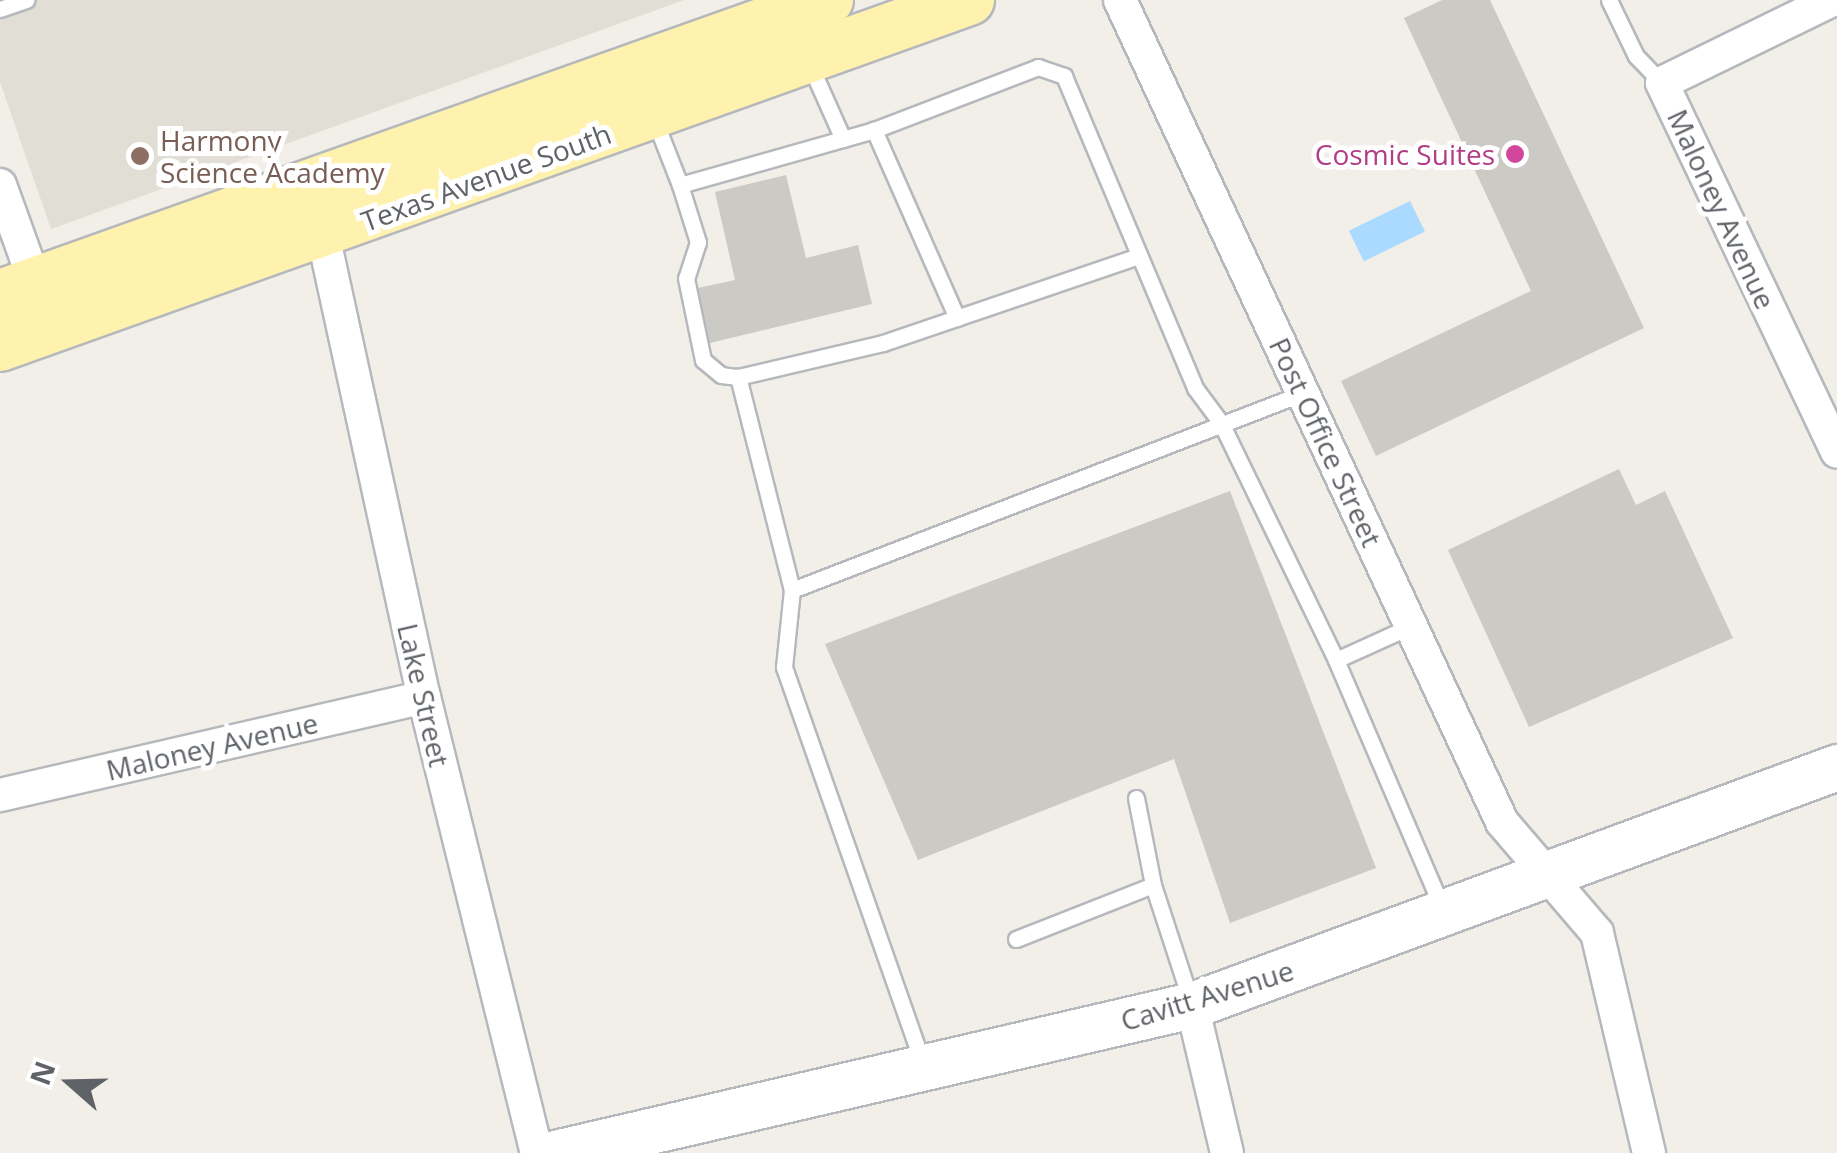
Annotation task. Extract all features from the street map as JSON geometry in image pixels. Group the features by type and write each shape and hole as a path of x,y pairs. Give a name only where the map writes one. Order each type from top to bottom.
{"main road":[{"name":"Texas Avenue South","path":"17,288 828,0"},
{"name":"Texas Avenue South","path":"0,346 324,235 969,0"},
{"path":"0,320 17,288"}],"street":[{"name":"Post Office Street","path":"1120,0 1502,822 1597,932 1649,1153"},
{"name":"Maloney Avenue","path":"1832,0 1662,83 1837,452"},
{"path":"3,200 17,288"},
{"name":"Lake Street","path":"324,235 424,698 537,1153"},
{"name":"Maloney Avenue","path":"0,795 424,698"},
{"name":"Cavitt Avenue","path":"555,1153 1192,1005 1446,916 1837,767"},
{"path":"1192,1005 1228,1153"}],"lane":[{"path":"0,9 26,0"},
{"path":"1609,0 1636,56 1662,83"},
{"path":"808,60 843,139"},
{"path":"680,186 874,130 1038,67 1064,76 1195,388 1221,423 1336,660 1446,916"},
{"path":"654,117 698,242 686,278 703,360 738,377 883,343 1138,256"},
{"path":"874,130 956,318"},
{"path":"738,377 792,590 784,667 924,1068"},
{"path":"792,590 1303,393"},
{"path":"1336,660 1411,626"},
{"path":"1136,798 1153,885 1192,1005"},
{"path":"1016,939 1153,885"}],"shaded area":[{"name":"Harmony Science Academy","path":"0,0 684,0 51,229 0,82"}],"water":[{"path":"1410,201 1425,232 1364,261 1349,231"}],"building":[{"name":"Cosmic Suites","path":"1442,0 1490,0 1644,328 1376,456 1341,381 1531,291 1404,18"},
{"path":"786,175 806,258 858,245 872,304 706,344 693,289 735,280 715,192"},
{"path":"1619,469 1636,505 1665,491 1733,638 1529,727 1448,550"},
{"path":"1230,491 1376,868 1230,923 1174,759 918,860 825,644"}],"place":[{"name":"Cosmic Suites","path":"1515,154"},
{"name":"Harmony Science Academy","path":"140,156"}]}
